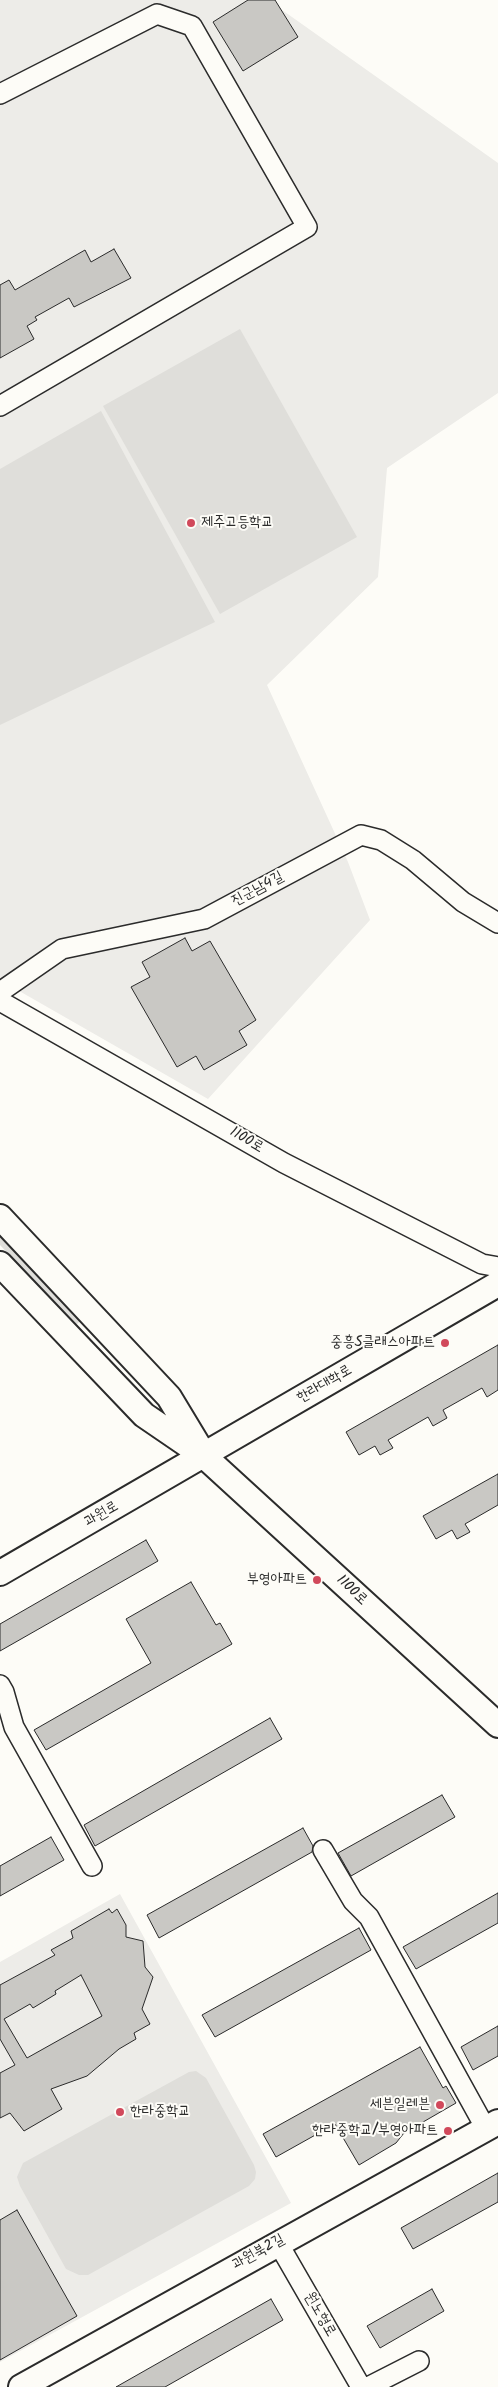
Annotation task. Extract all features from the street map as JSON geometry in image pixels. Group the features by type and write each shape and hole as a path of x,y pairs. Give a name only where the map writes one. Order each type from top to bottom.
{"main road":[{"name":"1100로","path":"0,1217 169,1397 204,1456"},
{"name":"1100로","path":"0,1264 144,1415 204,1456 498,1725"},
{"name":"한라대학로","path":"204,1456 498,1284"},
{"name":"과원로","path":"0,1573 204,1456"},
{"name":"과원북2길","path":"21,2387 278,2242 492,2125"}],"street":[{"path":"0,94 157,14 192,26 307,228 0,406"},
{"name":"진군남4길","path":"0,992 62,948 204,919 361,835 381,840 413,860 463,902 498,923"},
{"name":"1100로","path":"0,1001 284,1163 482,1264 498,1267"},
{"path":"0,1685 4,1692 14,1727 92,1866"},
{"path":"323,1850 353,1901 368,1917 492,2125"},
{"name":"원노형로","path":"278,2242 361,2387"},
{"path":"368,2387 419,2361"}],"shaded area":[{"name":"제주고등학교","path":"0,0 268,0 498,163 498,393 387,468 378,577 267,685 348,862 370,920 208,1099 0,980"},
{"path":"240,329 357,537 220,614 103,406"},
{"path":"101,411 215,622 0,725 0,469"},
{"path":"0,1232 82,1319 76,1325 0,1245"},
{"name":"한라중학교","path":"120,1894 291,2203 0,2362 0,1962"},
{"path":"196,2071 206,2078 254,2165 255,2179 249,2186 88,2275 79,2275 66,2269 20,2186 17,2177 23,2163 189,2072"}],"building":[{"path":"248,0 275,0 298,37 243,71 213,22"},
{"path":"114,249 131,278 74,307 69,298 35,317 37,320 27,326 34,339 0,358 0,285 9,280 15,290 85,250 91,262"},
{"path":"185,938 192,951 210,941 256,1020 239,1031 247,1045 204,1070 196,1056 177,1067 131,987 150,977 142,962"},
{"path":"498,1345 498,1390 487,1397 482,1388 443,1410 447,1418 433,1426 428,1417 388,1440 393,1448 380,1455 375,1446 359,1455 346,1432"},
{"path":"498,1474 498,1505 465,1524 470,1532 457,1539 452,1530 436,1539 423,1516"},
{"path":"146,1540 158,1561 0,1651 0,1624"},
{"path":"191,1582 216,1625 220,1623 232,1644 46,1750 34,1730 151,1663 126,1619"},
{"path":"270,1718 282,1739 95,1846 84,1825"},
{"path":"442,1795 455,1817 351,1876 338,1853"},
{"path":"303,1828 313,1846 312,1852 159,1938 147,1915"},
{"path":"51,1837 64,1860 0,1896 0,1866"},
{"path":"498,1893 498,1923 416,1969 403,1947"},
{"path":"109,1909 112,1913 117,1909 126,1925 126,1937 143,1941 145,1967 153,1977 142,2009 150,2024 134,2033 136,2039 119,2049 87,2076 51,2089 62,2109 24,2131 10,2113 0,2118 0,2073 15,2065 0,2039 0,1985 55,1955 51,1950 73,1938 71,1931","holes":["81,1975 102,2016 27,2058 4,2019 30,2004 33,2008 56,1994 55,1991"]},
{"path":"359,1928 371,1950 215,2037 202,2015"},
{"path":"498,2026 498,2056 473,2070 461,2047"},
{"path":"420,2047 443,2088 446,2086 456,2103 404,2133 396,2143 359,2165 335,2124 276,2157 263,2134"},
{"path":"498,2173 498,2202 413,2249 401,2228"},
{"path":"17,2210 77,2316 0,2360 0,2220"},
{"path":"432,2289 444,2311 380,2348 367,2326"},
{"path":"271,2299 283,2320 165,2387 116,2387"}],"place":[{"name":"제주고등학교","path":"191,523"},
{"name":"중흥S클래스아파트","path":"445,1343"},
{"name":"부영아파트","path":"317,1580"},
{"name":"세븐일레븐","path":"440,2105"},
{"name":"한라중학교","path":"120,2112"},
{"name":"한라중학교/부영아파트","path":"448,2131"}]}
